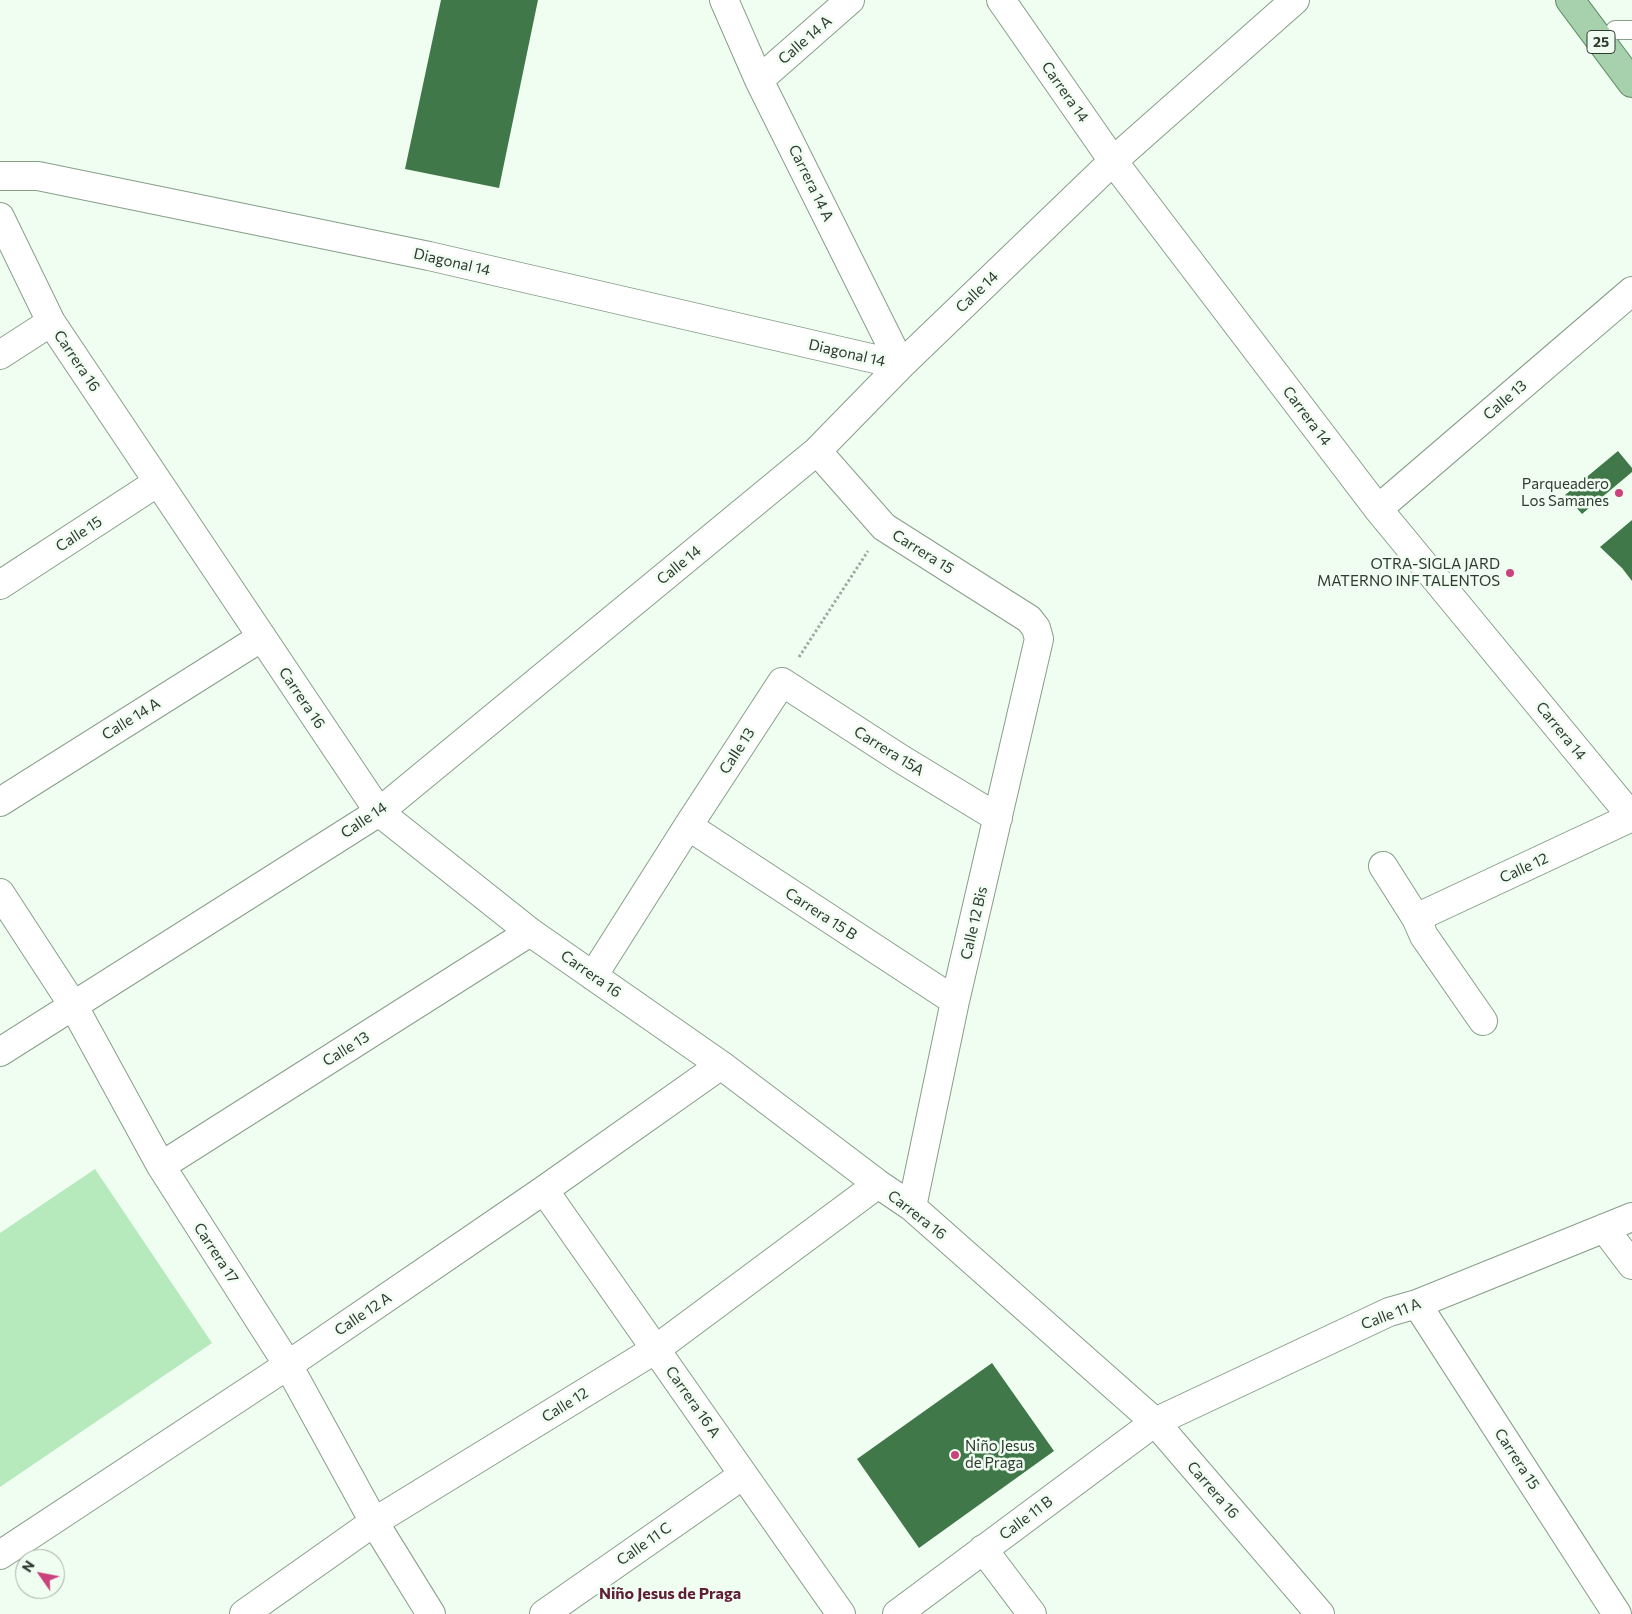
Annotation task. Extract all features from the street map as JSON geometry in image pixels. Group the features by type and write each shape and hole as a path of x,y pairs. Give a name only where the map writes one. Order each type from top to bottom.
{"main road":[{"name":"25","path":"1570,0 1632,83"},
{"name":"25","path":"1592,0 1623,30 1632,53"}],"street":[{"name":"Carrera 14 A","path":"724,0 759,80 901,365"},
{"name":"Calle 14 A","path":"759,80 850,0"},
{"name":"Carrera 14","path":"1001,0 1113,161 1378,509 1632,817"},
{"name":"Calle 14","path":"0,1052 379,812 817,451 901,365 1113,161 1295,0"},
{"name":"Diagonal 14","path":"0,176 38,176 429,256 901,365"},
{"name":"Carrera 16","path":"0,217 51,322 379,812 530,932 721,1065 878,1184 912,1207 1155,1422 1320,1614"},
{"name":"Calle 13","path":"1378,509 1632,291"},
{"path":"0,355 51,322"},
{"name":"Carrera 15","path":"817,451 884,527 1029,619 1036,628 1039,639"},
{"name":"Calle 15","path":"0,585 158,482"},
{"name":"Calle 14 A","path":"0,802 262,637"},
{"name":"Calle 12 Bis","path":"912,1207 955,1001 1039,639"},
{"name":"Calle 13","path":"593,976 782,682"},
{"name":"Carrera 15A","path":"782,682 901,759 998,818"},
{"name":"Calle 12","path":"1416,918 1632,817"},
{"name":"Carrera 15 B","path":"688,826 955,1001"},
{"path":"1383,866 1416,918 1424,936 1483,1021"},
{"name":"Carrera 17","path":"0,893 73,1005 161,1166 288,1364 374,1522 431,1614"},
{"name":"Calle 13","path":"161,1166 530,932"},
{"name":"Calle 12 A","path":"0,1556 544,1190 721,1065"},
{"name":"Calle 12","path":"244,1614 374,1522 656,1349 878,1184"},
{"name":"Carrera 16 A","path":"544,1190 841,1614"},
{"name":"Calle 11 A","path":"1155,1422 1389,1312 1418,1304 1632,1217"},
{"path":"1604,1228 1632,1265"},
{"name":"Carrera 15","path":"1418,1304 1617,1614"},
{"name":"Calle 11 B","path":"897,1614 1155,1422"},
{"name":"Calle 11 C","path":"544,1614 743,1475"},
{"path":"983,1549 1032,1614"}],"path":[{"path":"782,682 884,527"}],"green space":[{"path":"95,1169 212,1343 0,1487 0,1233"}],"building":[{"path":"441,0 538,0 499,188 405,169"},
{"path":"1618,451 1632,468 1632,472 1582,514 1565,495"},
{"path":"1632,520 1632,581 1622,568 1600,547"},
{"name":"Niño Jesus de Praga","path":"992,1363 1054,1451 919,1548 857,1459"}],"place":[{"name":"Parqueadero Los Samanes","path":"1619,493"},
{"name":"OTRA-SIGLA JARD MATERNO INF TALENTOS","path":"1510,573"},
{"name":"Niño Jesus de Praga","path":"955,1455"}],"district":[{"name":"Niño Jesus de Praga","path":"670,1594"}]}
